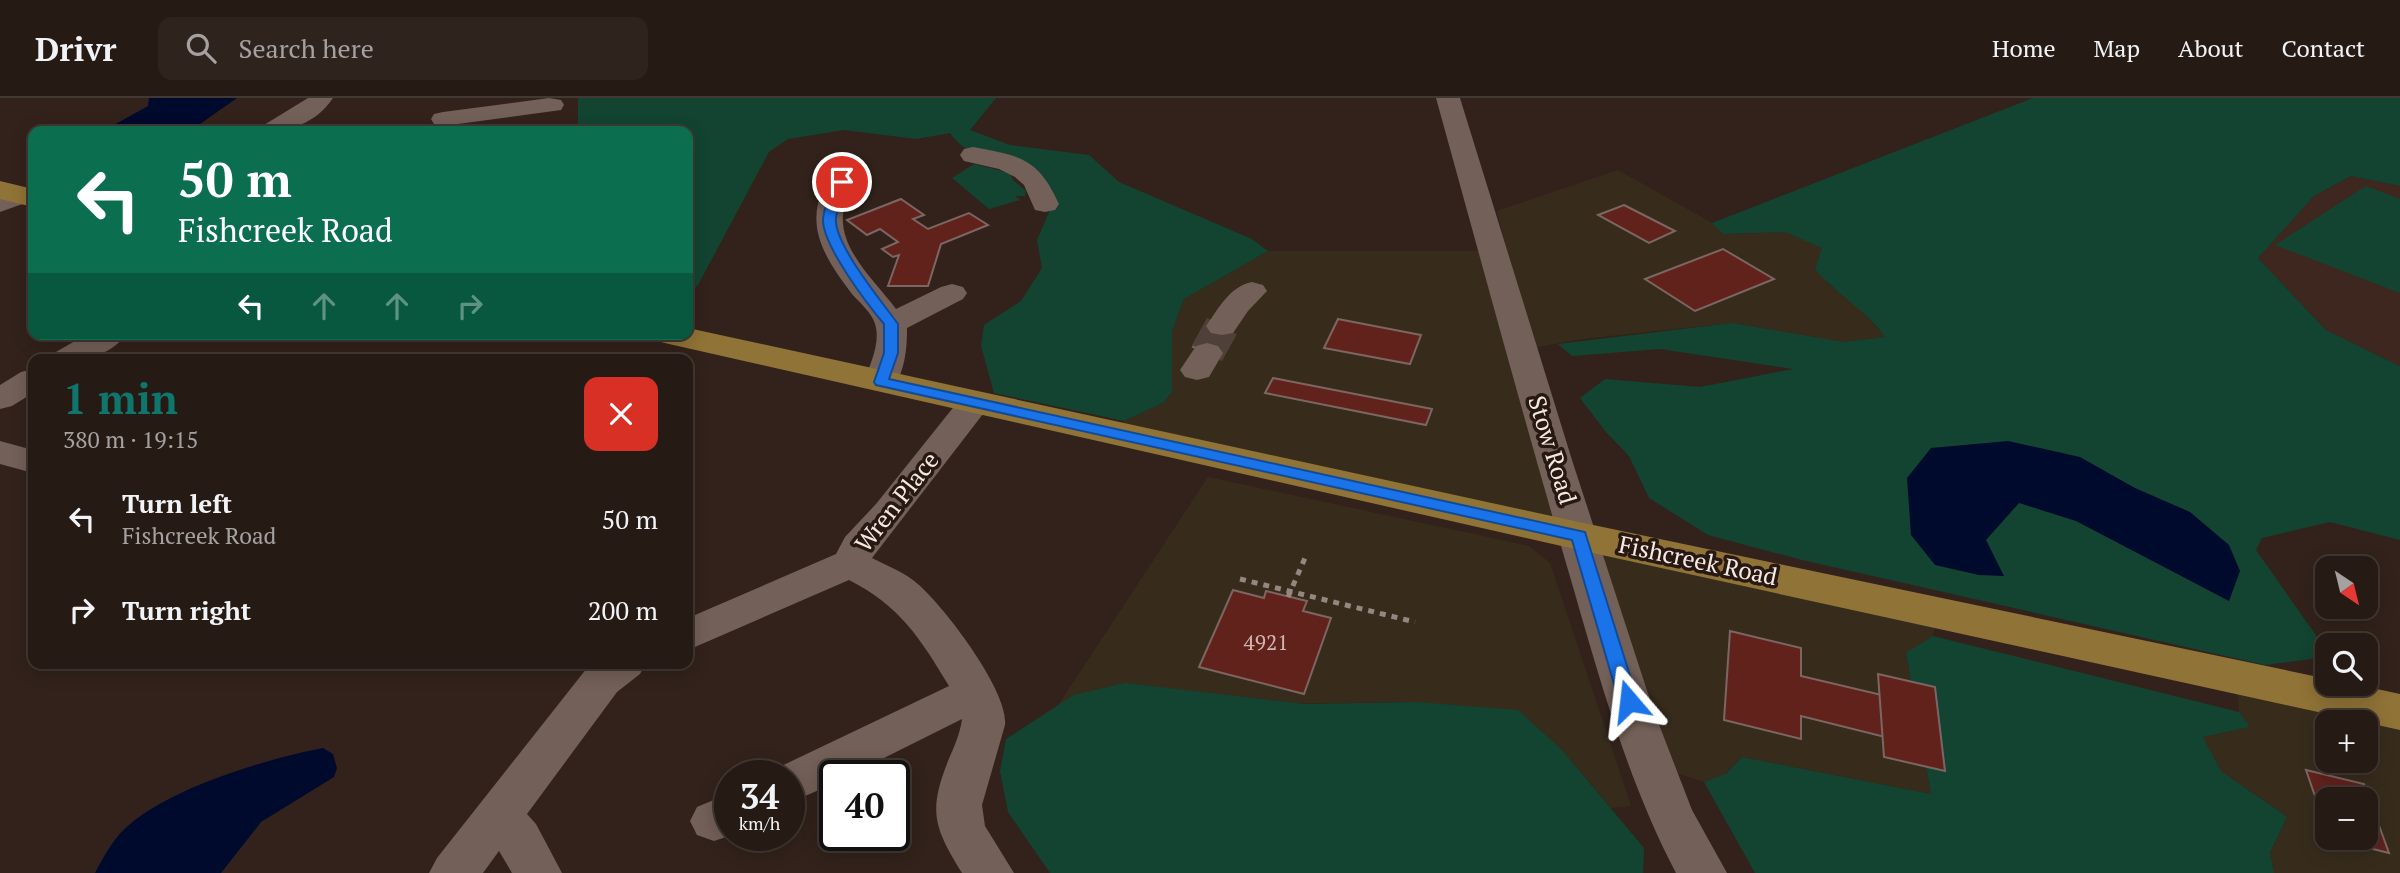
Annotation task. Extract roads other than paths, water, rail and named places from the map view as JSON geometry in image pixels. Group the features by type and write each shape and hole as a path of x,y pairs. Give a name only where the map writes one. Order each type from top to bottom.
{"main road":[{"name":"Fishcreek Road","path":"693,339 1579,536 2400,712"}],"street":[{"path":"280,126 313,107 321,98"},
{"name":"Stow Road","path":"1448,98 1554,460 1654,776 1671,817 1702,873"},
{"path":"441,116 554,102 553,126"},
{"path":"972,155 1000,160 1022,170 1038,187 1045,204"},
{"path":"849,164 829,219 833,236 867,295 895,318"},
{"path":"1209,350 1236,305 1252,290"},
{"path":"895,318 952,293"},
{"path":"881,382 891,353 895,318"},
{"path":"76,354 100,340"},
{"path":"0,399 28,382"},
{"name":"Wren Place","path":"693,633 849,564 859,546 889,513 976,401"},
{"path":"0,452 28,460"},
{"path":"849,564 905,595 977,692 985,713 981,736 960,788 956,812 965,836 989,873"},
{"path":"454,873 602,680 617,669"},
{"path":"805,776 977,692"},
{"path":"498,815 519,839 537,873"}],"water":[{"path":"149,98 237,98 197,126 112,126 148,106"},
{"path":"2008,441 2080,457 2135,488 2190,512 2229,545 2240,571 2229,601 2076,521 2019,503 1986,540 2004,576 1979,575 1935,565 1911,535 1907,478 1931,448"},
{"path":"323,748 333,754 337,768 334,777 261,822 221,873 95,873 110,847 124,830 170,798 248,767"}],"tunnel":[{"path":"1207,353 1222,326"}]}
